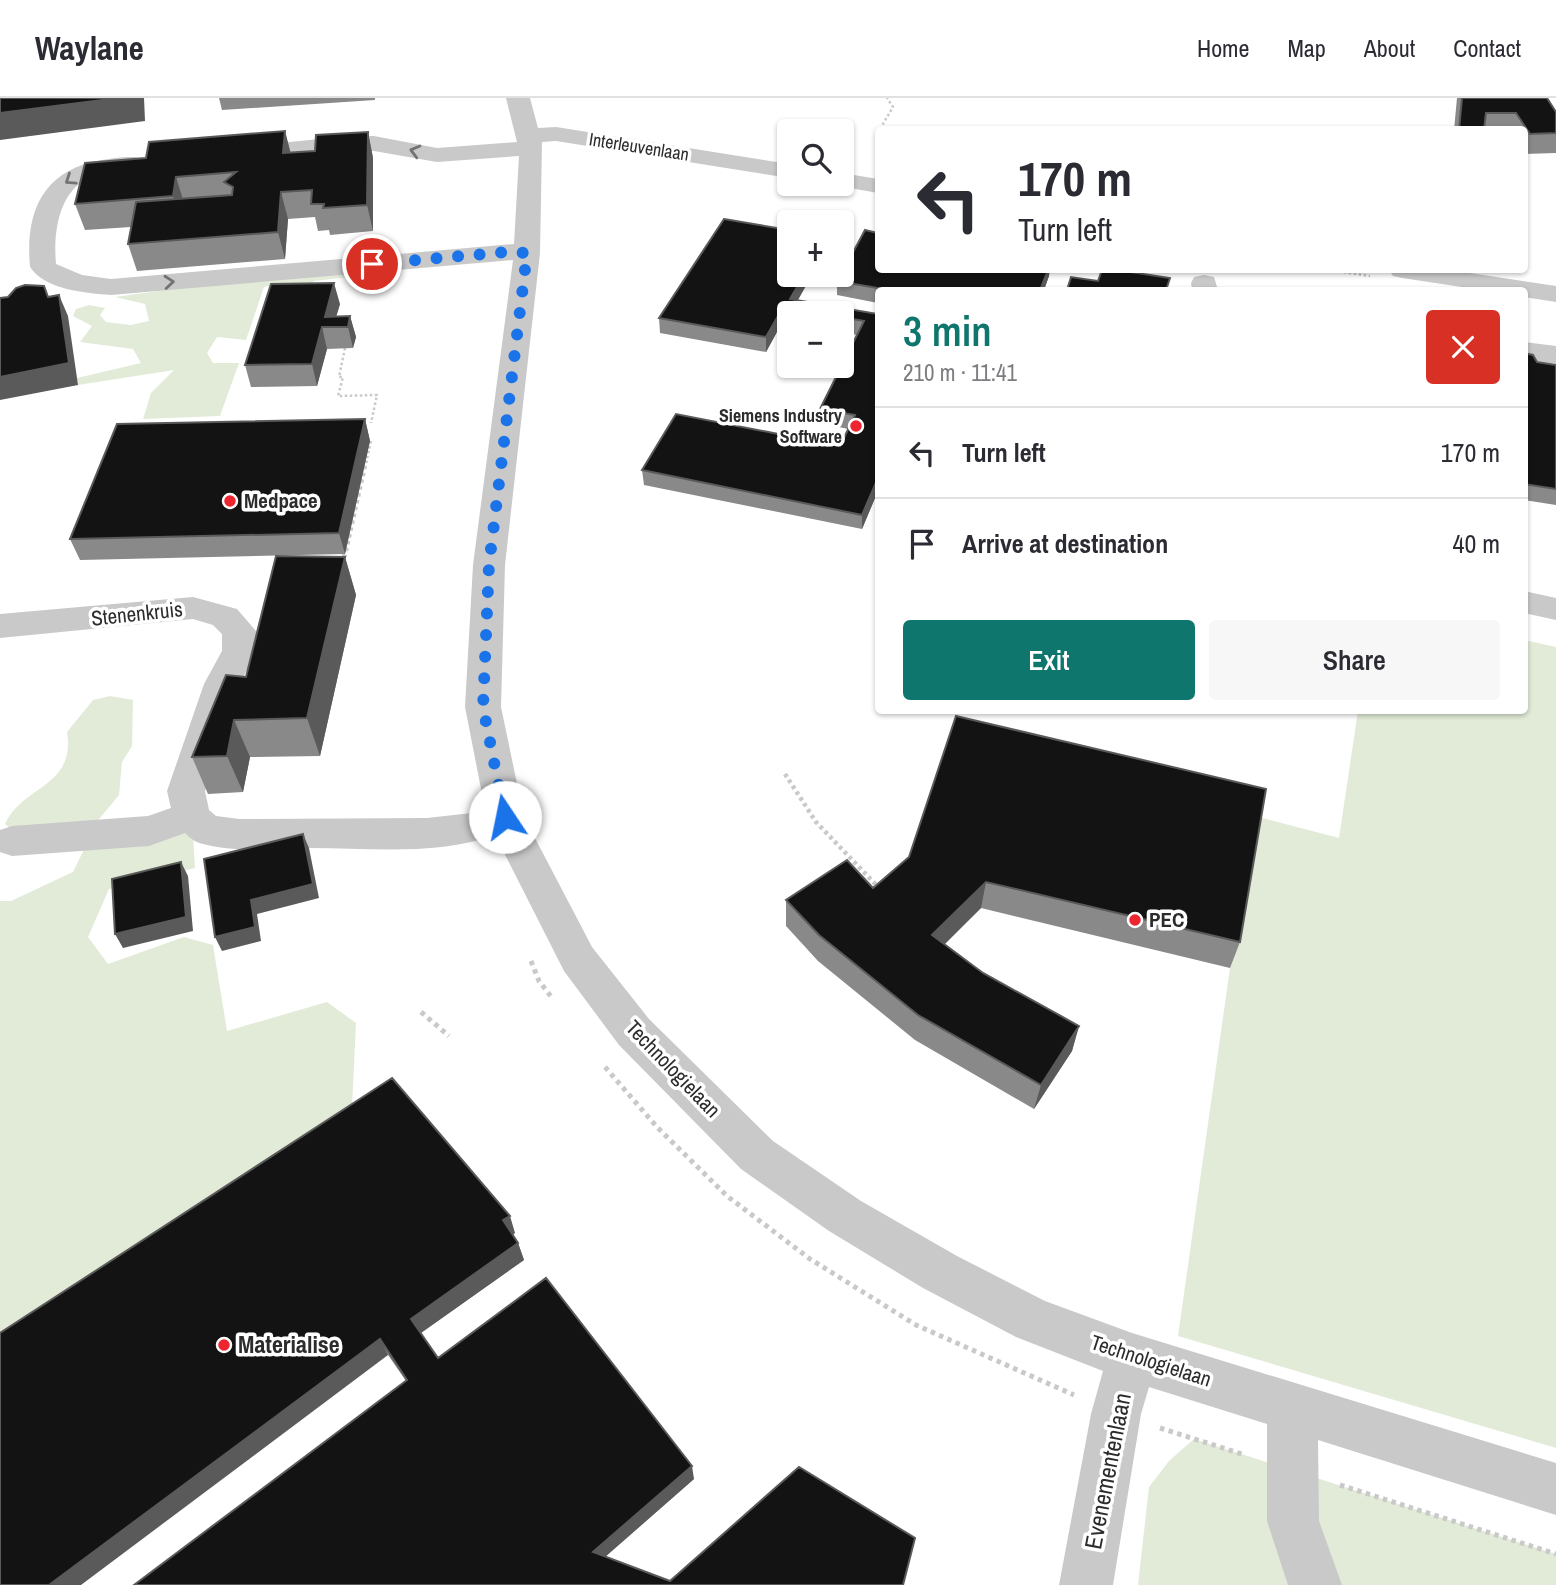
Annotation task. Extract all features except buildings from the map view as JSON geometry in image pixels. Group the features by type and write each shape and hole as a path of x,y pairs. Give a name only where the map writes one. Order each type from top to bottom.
{"street":[{"path":"518,98 530,142"},
{"name":"Interleuvenlaan","path":"220,155 369,143 400,147 450,167 556,134 777,169"},
{"name":"Technologielaan","path":"530,142 527,253 489,565 483,707 505,817 578,959 634,1032 757,1155 845,1216 940,1272 1033,1320 1132,1357 1556,1489"},
{"path":"164,161 88,170 71,177 60,186 50,204 40,245 43,267 60,278 83,285 111,287 507,252 527,253"},
{"path":"854,182 875,186"},
{"path":"1421,273 1511,287"},
{"path":"1528,290 1556,294"},
{"path":"1528,351 1556,355"},
{"path":"1528,603 1556,609"},
{"name":"Stenenkruis","path":"0,626 193,608 225,617 239,631 239,651 222,684 186,791 192,816"},
{"path":"12,841 149,831 192,816 206,830 239,834 427,833 473,828 505,817"},
{"name":"Evenementenlaan","path":"1086,1585 1116,1414 1132,1357"},
{"path":"1292,1406 1293,1521 1315,1585"}],"path":[{"path":"882,126 893,107 887,98"},
{"path":"345,348 338,377 343,377 338,396 377,395 371,423"},
{"path":"342,555 345,555 371,441 366,440 367,436"},
{"path":"785,774 816,822 889,898"},
{"path":"421,1012 449,1035"}],"green space":[{"path":"381,268 384,273 314,281 308,291 282,284 264,287 246,340 217,337 207,353 213,363 239,363 220,416 143,419 151,393 174,370 78,385 77,378 141,363 133,349 80,342 92,326 73,316 76,309 89,305 105,308 100,315 106,322 131,325 149,321 145,304 115,297 195,286"},
{"path":"1528,641 1556,647 1556,1448 1178,1336 1230,968 1255,816 1339,838 1358,714 1528,714"},
{"path":"110,696 133,700 132,746 122,762 119,795 90,830 18,836 5,824 13,811 56,775 64,764 68,750 67,732 93,700"},
{"path":"192,816 195,868 109,889 88,937 108,964 184,937 213,945 227,1031 327,1002 356,1023 352,1107 0,1337 0,901 11,901 73,872 90,837"},
{"path":"1194,1439 1556,1554 1556,1585 1138,1585 1149,1487 1169,1461"}],"place":[{"name":"Siemens Industry Software","path":"856,426"},
{"name":"Medpace","path":"230,501"},
{"name":"PEC","path":"1135,920"},
{"name":"Materialise","path":"224,1345"}],"route":[{"path":"372,264 507,252 527,253 489,565 483,707 505,817"}]}
